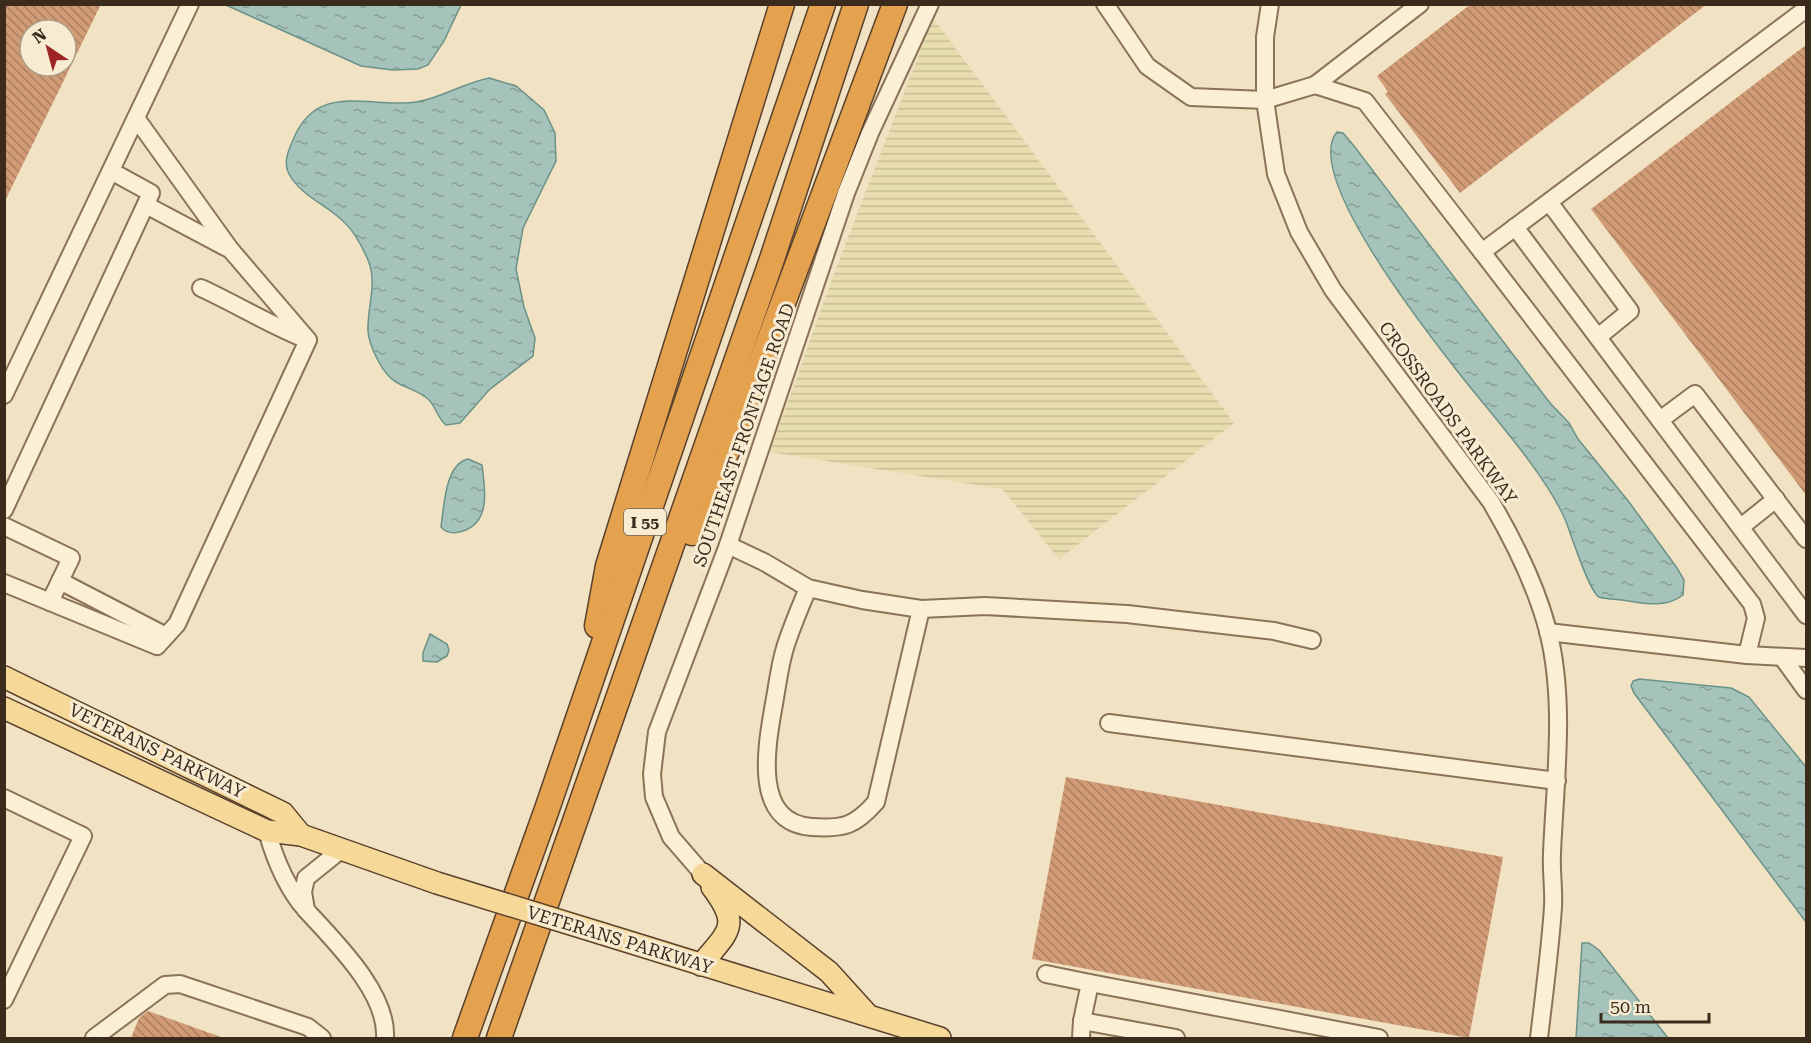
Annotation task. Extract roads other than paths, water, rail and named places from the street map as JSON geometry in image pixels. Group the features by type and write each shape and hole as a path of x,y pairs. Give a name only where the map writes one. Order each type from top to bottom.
{"highway":[{"path":"579,715 608,566 782,4"},
{"name":"I 55","path":"465,1038 579,715 822,4"},
{"name":"I 55","path":"499,1038 771,262 856,4"},
{"path":"611,723 731,442 895,4"}],"main road":[{"name":"VETERANS PARKWAY","path":"4,677 283,813 301,835"},
{"name":"VETERANS PARKWAY","path":"4,708 267,831 301,835 437,883 940,1038"},
{"path":"701,965 728,931 730,923 727,907 703,874"},
{"path":"703,874 829,972 867,1014"}],"street":[{"path":"4,395 190,4"},
{"name":"SOUTHEAST FRONTAGE ROAD","path":"703,874 671,837 654,797 652,774 657,732 728,545 846,193 870,133 930,4"},
{"path":"1105,4 1147,66 1184,93 1191,97 1265,100 1315,85 1420,4"},
{"name":"CROSSROADS PARKWAY","path":"1270,4 1265,37 1265,100 1276,174 1299,232 1334,290 1491,502 1512,538 1536,591 1548,632 1556,676 1557,781 1552,855 1553,905 1539,1038"},
{"path":"1482,252 1806,9"},
{"path":"1315,85 1365,101 1752,604 1756,618 1747,655"},
{"path":"136,118 230,249 308,340"},
{"path":"4,510 151,193 111,171"},
{"path":"1549,202 1630,311 1598,337"},
{"path":"146,205 230,249"},
{"path":"1515,227 1806,615"},
{"path":"201,288 236,304 270,325 308,340"},
{"path":"4,583 156,646 177,624 308,340"},
{"path":"1660,420 1695,394 1806,539"},
{"path":"1741,527 1776,499"},
{"path":"4,526 71,558 50,602"},
{"path":"728,545 764,562 808,588 862,600 921,609 985,606 1127,614 1274,631 1312,640"},
{"path":"60,581 166,636"},
{"path":"808,588 784,649 767,742 768,784 774,805 784,819 799,826 836,828 860,821 876,802 921,609"},
{"path":"1548,632 1747,655 1806,658"},
{"path":"1782,657 1806,690"},
{"path":"1109,723 1557,781"},
{"path":"4,798 83,836 4,1000"},
{"path":"267,831 282,873 293,895 340,948 371,990 386,1026 386,1038"},
{"path":"306,910 303,892 306,878 342,849"},
{"path":"1046,974 1379,1038"},
{"path":"1082,1038 1082,1021 1090,983"},
{"path":"94,1038 165,985 180,984 308,1027 322,1038"},
{"path":"1072,1038 1082,1021"},
{"path":"1082,1021 1176,1038"}],"water":[{"path":"226,5 461,5 444,41 428,65 418,69 393,70 361,66"},
{"path":"489,78 516,86 544,110 555,133 556,161 523,228 516,269 524,307 535,338 533,356 489,390 460,423 446,425 428,399 396,382 382,367 371,344 368,331 372,278 366,255 348,226 294,182 287,170 286,161 291,144 303,121 316,110 330,103 346,101 416,102"},
{"path":"1337,132 1343,133 1354,146 1550,403 1569,423 1578,439 1629,502 1684,580 1683,595 1669,602 1654,604 1601,598 1595,593 1585,574 1565,519 1543,481 1420,322 1372,252 1337,182 1331,153"},
{"path":"468,459 482,465 485,494 482,512 472,527 460,532 448,532 441,527 447,487 454,469"},
{"path":"430,634 447,644 449,650 447,656 437,662 423,661 423,653"},
{"path":"1639,679 1731,688 1749,697 1806,767 1806,922 1634,693 1631,686 1633,681"},
{"path":"1582,943 1589,943 1599,950 1668,1038 1576,1038"}]}
